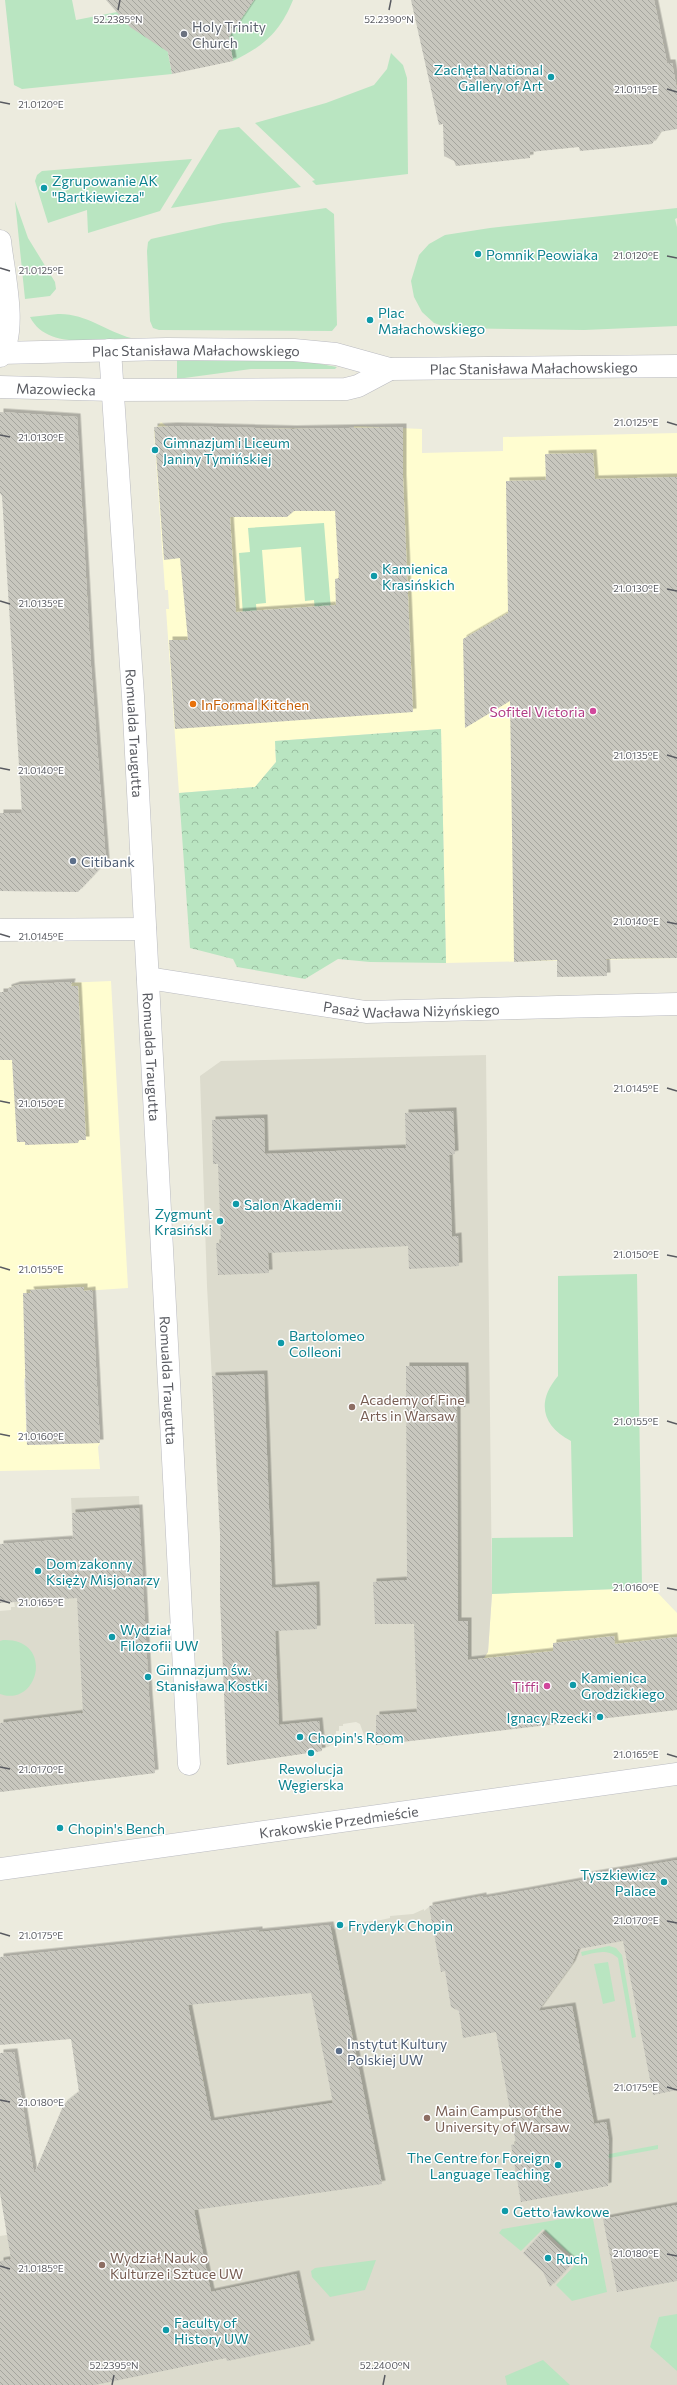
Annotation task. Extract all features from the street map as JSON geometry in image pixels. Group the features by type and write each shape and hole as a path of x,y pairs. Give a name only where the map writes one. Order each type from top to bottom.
{"street":[{"path":"0,241 9,322 8,333 1,354"},
{"name":"Plac Stanisława Małachowskiego","path":"1,354 110,350 316,351 390,369 677,366"},
{"name":"Romualda Traugutta","path":"110,350 133,696 189,1764"},
{"name":"Plac Stanisława Małachowskiego","path":"112,390 346,389 358,386 390,369"},
{"name":"Mazowiecka","path":"0,386 112,390"},
{"path":"0,930 145,929"},
{"name":"Pasaż Wacława Niżyńskiego","path":"148,978 366,1012 677,1004"},
{"name":"Krakowskie Przedmieście","path":"0,1868 362,1820 677,1774"}],"shaded area":[{"path":"161,422 166,426 212,428 326,429 354,428 354,426 422,429 422,453 503,451 503,437 677,433 677,958 446,963 441,729 275,741 276,762 255,787 179,793 166,609 169,609 168,590 165,590 154,431"},
{"path":"111,981 128,1288 84,1291 84,1287 31,1290 26,1378 24,1379 27,1445 100,1443 98,1447 100,1469 0,1471 0,992 8,992 8,988 17,985"},
{"name":"Academy of Fine Arts in Warsaw","path":"486,1055 492,1594 488,1652 484,1658 469,1660 471,1733 377,1745 376,1741 368,1741 365,1738 360,1724 356,1722 339,1726 339,1731 336,1731 336,1742 328,1747 322,1748 321,1751 227,1765 220,1533 207,1286 200,1076 221,1061"},
{"name":"Wydział Filozofii UW","path":"139,1496 149,1696 155,1773 0,1792 0,1611 11,1610 11,1607 15,1607 14,1602 73,1539 71,1498"},
{"path":"642,1588 655,1590 677,1613 677,1710 468,1660 488,1652 492,1594"},
{"name":"Main Campus of the University of Warsaw","path":"677,1859 677,2385 0,2385 0,2236 100,2221 161,2028 217,1934 330,1925 334,1929 344,1925 345,1927 353,1925 353,1923 381,1920 390,1918 390,1916 413,1914 424,1909 424,1911 430,1906 482,1896 484,1899 588,1879 588,1875"}],"green space":[{"path":"5,0 72,0 76,20 117,12 138,32 166,43 172,74 22,89 14,85"},
{"path":"254,0 293,0 282,21 270,37 254,50 233,61 227,30"},
{"path":"391,53 403,65 407,78 408,174 316,185 312,181 315,180 255,123 326,103 374,85 387,69"},
{"path":"239,127 301,187 171,208 219,130"},
{"path":"192,159 160,211 88,233 87,210 48,223 35,181 37,175 42,171"},
{"path":"15,201 28,238 55,282 56,289 50,296 25,299"},
{"path":"326,208 334,214 337,325 332,331 159,330 153,328 150,321 147,251 148,242 151,239 223,223"},
{"path":"677,208 677,218 675,219 677,227 677,326 584,330 448,328 434,323 422,312 414,297 411,281 419,255 429,244 445,235 490,228"},
{"path":"58,314 77,316 131,338 90,341 61,339 49,335 38,328 30,317"},
{"path":"177,358 294,359 337,367 335,369 251,369 177,379"},
{"path":"324,523 331,610 315,611 314,600 305,601 301,547 262,550 266,603 256,604 257,615 243,616 239,553 250,552 248,528"},
{"path":"441,729 446,963 370,962 338,959 305,979 237,967 233,959 190,948 179,793 255,787 276,762 275,741"},
{"path":"637,1274 642,1588 492,1594 492,1538 573,1537 571,1441 561,1435 554,1428 548,1421 545,1413 547,1395 558,1376 558,1276"},
{"path":"0,1641 19,1642 30,1650 35,1660 36,1672 32,1683 24,1691 13,1696 0,1694"},
{"path":"609,1946 616,1948 622,1955 636,2037 632,2038 618,1958 605,1952 582,1956 581,1952"},
{"path":"608,1962 615,2001 603,2004 594,1964"},
{"path":"658,2145 658,2149 604,2159 604,2155"},
{"path":"592,2214 607,2292 572,2301 556,2285 578,2262 543,2229 521,2251 499,2233 502,2229"},
{"path":"376,2260 365,2290 330,2297 312,2277 311,2271 315,2268"},
{"path":"677,2314 677,2371 650,2347 659,2317"},
{"path":"543,2360 570,2385 507,2385 505,2376"}],"building":[{"name":"Holy Trinity Church","path":"106,0 254,0 229,37 233,61 172,74 168,52 130,27"},
{"name":"Zachęta National Gallery of Art","path":"411,0 654,0 667,63 672,63 677,90 677,129 660,132 652,144 580,151 579,147 530,152 530,158 456,166 454,161 444,156 443,124 439,125"},
{"path":"0,412 77,417 91,666 106,862 78,892 0,891 0,813 22,813 2,496 0,493"},
{"name":"Kamienica Krasińskich","path":"174,426 293,429 403,427 403,478 413,712 175,729 169,640 188,640 180,558 164,560 154,427","holes":["294,511 335,511 339,578 335,579 336,605 236,612 230,517 287,517"]},
{"name":"Sofitel Victoria","path":"593,453 595,479 677,477 677,958 606,959 607,976 557,977 557,960 514,962 510,701 465,728 463,639 508,613 506,481 546,480 545,454"},
{"path":"72,982 71,986 78,986 86,1140 79,1140 78,1143 25,1145 25,1142 17,1142 12,1060 0,1060 0,992 8,992 8,988 17,985"},
{"path":"453,1111 455,1154 449,1155 452,1237 458,1236 459,1266 409,1269 408,1246 268,1253 269,1273 218,1275 216,1243 221,1243 218,1164 213,1164 212,1120 264,1118 265,1154 406,1148 405,1113"},
{"path":"84,1287 84,1291 92,1290 100,1443 27,1445 23,1293 31,1293 30,1290"},
{"path":"406,1366 465,1366 466,1407 457,1407 458,1621 468,1621 468,1660 553,1651 553,1643 614,1636 615,1644 677,1637 677,1710 376,1745 376,1715 417,1712 414,1624 375,1624 373,1582 407,1580"},
{"path":"264,1374 272,1588 316,1585 317,1629 275,1631 279,1725 319,1721 322,1751 227,1765 220,1599 220,1533 212,1376"},
{"name":"Wydział Filozofii UW","path":"139,1508 149,1696 155,1773 0,1792 0,1723 83,1713 77,1598 0,1603 0,1544 73,1539 72,1513"},
{"path":"677,1860 677,2090 653,2095 623,1941 578,1949 572,1964 538,2011 572,2006 594,2124 606,2122 609,2142 608,2186 521,2202 511,2145 516,2144 496,2032 463,2038 459,2011 451,2007 445,1971 441,1972 429,1906 589,1879 588,1875"},
{"path":"330,1925 382,2184 194,2210 211,2292 296,2274 311,2344 227,2361 226,2358 95,2385 0,2385 0,2261 11,2259 0,2193 0,2053 14,2052 34,2174 64,2104 79,2092 71,2039 0,2045 0,1957 259,1930 259,1932","holes":["311,1993 333,2103 211,2121 188,2005"]},
{"path":"677,2205 677,2281 617,2292 603,2219"},
{"name":"Ruch","path":"542,2233 573,2262 550,2287 543,2272 523,2253"}],"place":[{"name":"Holy Trinity Church","path":"184,34"},
{"name":"Zachęta National Gallery of Art","path":"551,77"},
{"name":"Zgrupowanie AK \"Bartkiewicza\"","path":"44,188"},
{"name":"Pomnik Peowiaka","path":"478,254"},
{"name":"Plac Małachowskiego","path":"370,320"},
{"name":"Gimnazjum i Liceum Janiny Tymińskiej","path":"155,450"},
{"name":"Kamienica Krasińskich","path":"374,576"},
{"name":"InFormal Kitchen","path":"193,704"},
{"name":"Sofitel Victoria","path":"593,711"},
{"name":"Citibank","path":"73,861"},
{"name":"Salon Akademii","path":"236,1204"},
{"name":"Zygmunt Krasiński","path":"220,1221"},
{"name":"Bartolomeo Colleoni","path":"281,1343"},
{"name":"Academy of Fine Arts in Warsaw","path":"352,1407"},
{"name":"Dom zakonny Księży Misjonarzy","path":"38,1571"},
{"name":"Wydział Filozofii UW","path":"112,1637"},
{"name":"Gimnazjum św. Stanisława Kostki","path":"148,1677"},
{"name":"Kamienica Grodzickiego","path":"573,1685"},
{"name":"Tiffi","path":"547,1686"},
{"name":"Ignacy Rzecki","path":"600,1717"},
{"name":"Chopin's Room","path":"300,1737"},
{"name":"Rewolucja Węgierska","path":"311,1753"},
{"name":"Chopin's Bench","path":"60,1828"},
{"name":"Tyszkiewicz Palace","path":"664,1882"},
{"name":"Fryderyk Chopin","path":"340,1925"},
{"name":"Instytut Kultury Polskiej UW","path":"339,2051"},
{"name":"Main Campus of the University of Warsaw","path":"427,2118"},
{"name":"The Centre for Foreign Language Teaching","path":"558,2165"},
{"name":"Getto ławkowe","path":"505,2211"},
{"name":"Ruch","path":"548,2258"},
{"name":"Wydział Nauk o Kulturze i Sztuce UW","path":"102,2265"},
{"name":"Faculty of History UW","path":"166,2330"}]}
